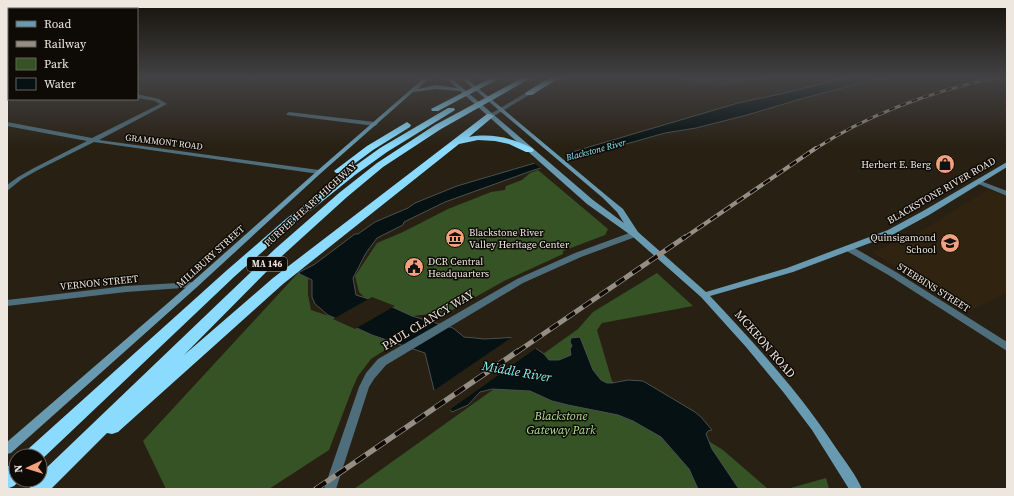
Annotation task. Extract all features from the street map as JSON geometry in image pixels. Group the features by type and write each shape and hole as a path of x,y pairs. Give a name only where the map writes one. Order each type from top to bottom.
{"highway":[{"path":"198,304 268,232 300,203 351,162 409,124 452,101"},
{"name":"PURPLE HEART HIGHWAY","path":"42,448 276,232 316,199 353,170 420,127 469,101"},
{"name":"PURPLE HEART HIGHWAY","path":"38,489 279,252 343,195 380,165 426,134 485,101"},
{"path":"43,489 258,298 493,111"},
{"path":"453,144 468,139 497,138 508,140 529,150"}],"main road":[{"name":"MILLBURY STREET","path":"7,449 194,286 319,172 401,101"},
{"name":"MCKEON ROAD","path":"478,101 544,146 575,172 620,211 635,234"},
{"name":"MCKEON ROAD","path":"485,101 529,150 590,202 635,234 704,295 749,344 788,390 816,427 856,489"},
{"name":"BLACKSTONE RIVER ROAD","path":"704,295 790,270 891,232 1007,164"}],"street":[{"path":"7,189 25,175 140,117 164,103 160,101"},
{"path":"493,111 513,101"},
{"path":"289,114 375,124"},
{"name":"GRAMMONT ROAD","path":"7,124 90,141 319,172"},
{"path":"978,182 1007,194"},
{"name":"PAUL CLANCY WAY","path":"330,489 364,387 374,371 392,355 507,288 578,255 635,234"},
{"name":"STEBBINS STREET","path":"848,248 893,274 1007,347"},
{"name":"VERNON STREET","path":"7,303 100,292 194,286"}],"shaded area":[{"name":"Quinsigamond School","path":"989,189 1007,198 1007,293 967,312 872,252 916,234"}],"green space":[{"path":"538,170 608,229 605,235 563,251 563,254 504,281 449,312 412,316 364,297 359,292 355,276 377,243 403,232 448,209 491,192 505,190 506,186 522,180 530,173"},
{"path":"298,273 308,278 308,295 311,310 338,319 384,339 385,350 371,359 358,376 329,450 269,489 166,489 143,441"},
{"name":"Blackstone Gateway Park","path":"657,273 693,306 602,323 597,330 612,381 723,450 768,489 354,489 578,329 593,312"},
{"path":"826,478 829,489 787,489"}],"water":[{"path":"747,101 794,101 696,128 665,133 534,170 445,202 404,222 403,225 377,238 366,253 353,278 356,295 388,305 412,316 453,328 464,337 485,339 520,337 544,354 549,360 559,360 571,355 571,338 580,337 593,370 601,380 607,383 628,380 643,381 701,417 712,430 708,431 706,434 712,449 739,489 698,489 689,469 661,437 633,421 618,415 552,401 530,391 492,389 480,392 468,405 452,412 434,390 425,353 372,335 328,315 315,304 312,297 312,280 298,273 315,264 355,234 358,234 375,222 408,208 415,203 457,186"}],"pier":[{"path":"564,152 574,160 541,169 532,161"},
{"path":"372,297 395,306 355,329 333,319"},
{"path":"515,335 521,335 538,347 448,411 433,391"}],"railway":[{"path":"815,149 836,136 879,114 912,101"},
{"path":"684,238 816,148"},
{"path":"517,352 685,237"},
{"path":"316,489 518,351"}],"place":[{"name":"Herbert E. Berg","path":"945,164"},
{"name":"Blackstone River Valley Heritage Center","path":"455,238"},
{"name":"Quinsigamond School","path":"950,243"},
{"name":"DCR Central Headquarters","path":"414,267"}],"water label":[{"name":"Blackstone River","path":"596,150"},
{"name":"Middle River","path":"517,371"}]}
